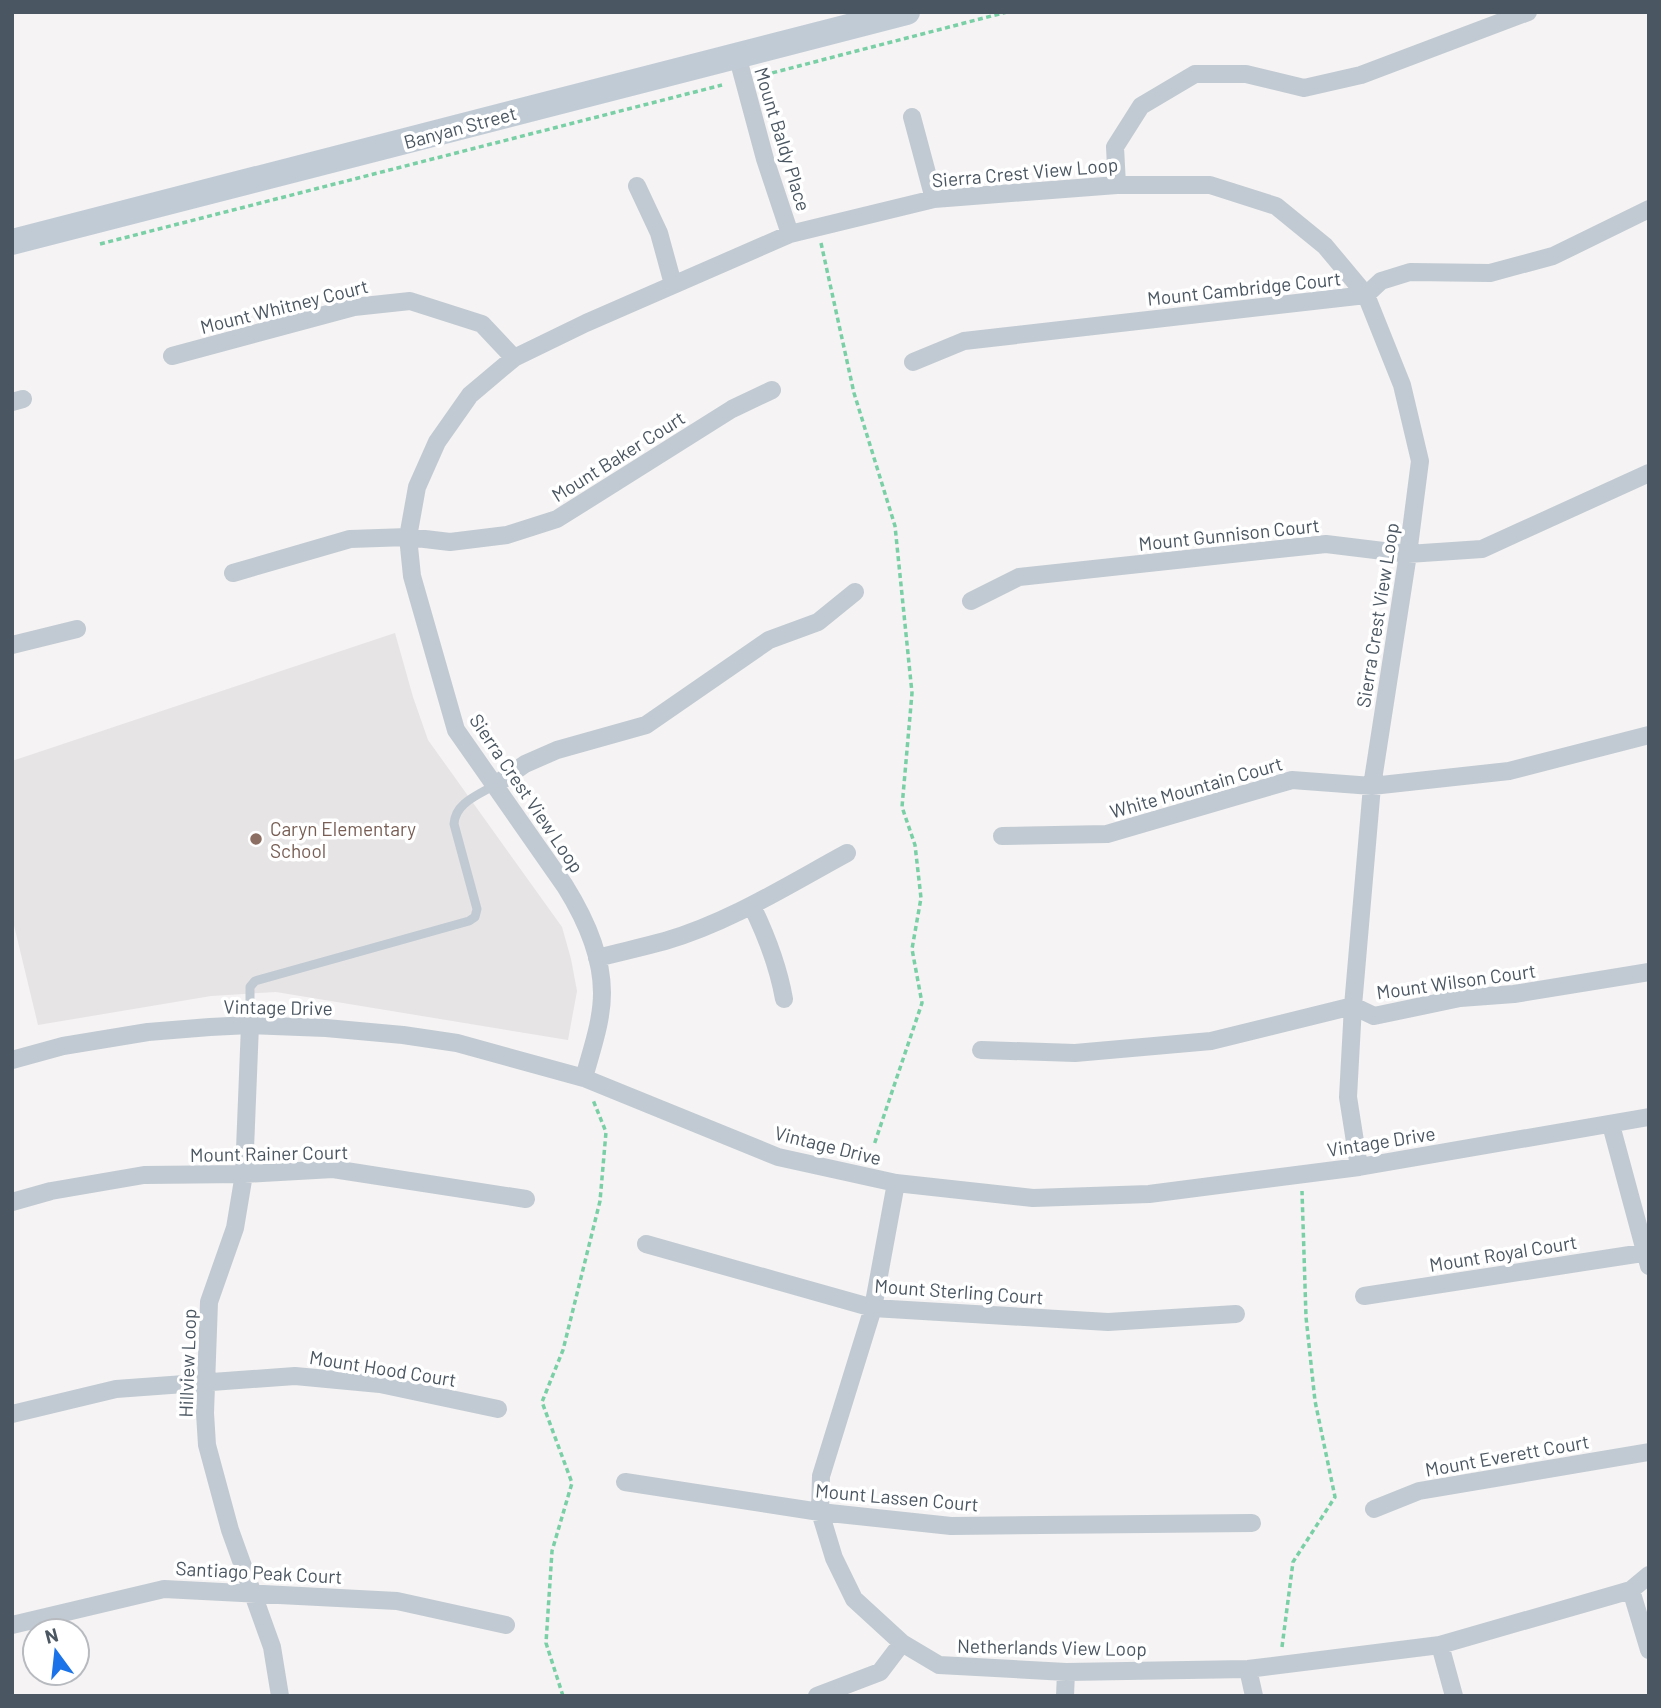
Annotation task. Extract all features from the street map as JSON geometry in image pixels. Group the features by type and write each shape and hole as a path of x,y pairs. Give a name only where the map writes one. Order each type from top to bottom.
{"main road":[{"name":"Banyan Street","path":"12,242 907,12"}],"street":[{"path":"1117,185 1115,147 1141,106 1195,74 1246,74 1304,88 1361,75 1528,12"},
{"name":"Mount Baldy Place","path":"737,55 765,159 790,234"},
{"path":"912,117 934,199"},
{"name":"Sierra Crest View Loop","path":"584,1079 598,1024 602,993 597,958 580,911 456,730 412,576 408,537 417,487 437,442 470,395 514,358 673,284 790,234 934,199 1117,185 1210,185 1276,206 1325,246 1366,295 1402,385 1419,461 1408,554 1372,786 1353,1006 1348,1097 1359,1167"},
{"path":"637,186 659,233 673,284"},
{"name":"Mount Cambridge Court","path":"914,362 964,341 1366,295 1381,281 1410,272 1490,273 1553,256 1649,209"},
{"name":"Mount Whitney Court","path":"173,356 354,307 410,301 482,324 514,358"},
{"name":"Mount Baker Court","path":"233,573 349,539 408,537 450,542 507,535 557,519 732,409 772,390"},
{"name":"Mount Gunnison Court","path":"971,601 1019,577 1326,544 1408,554 1482,549 1649,472"},
{"path":"495,785 526,764 558,750 646,725 769,640 818,622 855,592"},
{"path":"12,645 77,629"},
{"name":"White Mountain Court","path":"1002,836 1107,834 1292,780 1372,786 1509,771 1649,735"},
{"path":"597,958 667,940 752,906 847,853"},
{"path":"752,906 779,968 784,999"},
{"name":"Mount Wilson Court","path":"981,1050 1075,1053 1198,1043 1353,1006 1374,1016 1460,998 1514,994 1649,972"},
{"name":"Vintage Drive","path":"12,1060 62,1046 148,1032 250,1025 403,1035 457,1044 584,1079 778,1157 896,1183 1033,1198 1149,1194 1302,1175 1649,1117"},
{"name":"Hillview Loop","path":"250,1025 244,1174 235,1228 209,1303 205,1383 208,1445 230,1530 272,1647 280,1696"},
{"path":"1611,1125 1647,1257"},
{"name":"Mount Rainer Court","path":"12,1202 51,1191 144,1175 244,1174 333,1169 526,1199"},
{"name":"Netherlands View Loop","path":"896,1183 873,1308 821,1476 820,1512 834,1558 854,1599 902,1643 939,1665 1066,1672 1248,1669 1440,1645 1631,1590 1649,1575"},
{"name":"Mount Sterling Court","path":"646,1244 873,1308 1108,1322 1236,1314"},
{"name":"Mount Royal Court","path":"1364,1296 1647,1257"},
{"name":"Mount Hood Court","path":"12,1414 116,1390 295,1376 380,1384 498,1409"},
{"name":"Mount Everett Court","path":"1374,1509 1419,1491 1649,1452"},
{"name":"Mount Lassen Court","path":"625,1482 820,1512 951,1526 1252,1523"},
{"name":"Santiago Peak Court","path":"12,1625 164,1589 397,1601 506,1625"},
{"path":"1631,1590 1649,1650"},
{"path":"817,1696 880,1672 902,1643"},
{"path":"1440,1645 1454,1696"},
{"path":"1248,1669 1254,1696"},
{"path":"1065,1696 1066,1672"}],"lane":[{"path":"250,1025 250,987 255,981 469,921 475,917 477,909 454,824 454,814 464,803 495,785"}],"path":[{"path":"764,75 1007,12"},
{"path":"93,246 722,85"},
{"path":"818,227 854,393 895,526 912,693 902,807 915,845 921,898 912,949 922,1003 874,1145"},
{"path":"563,1696 546,1643 552,1551 572,1483 542,1402 563,1350 600,1201 606,1132 584,1079"},
{"path":"1280,1664 1293,1562 1335,1497 1315,1401 1309,1341 1302,1175"}],"shaded area":[{"name":"Caryn Elementary School","path":"395,633 428,740 562,927 577,991 568,1040 276,992 211,996 38,1025 12,917 12,761"}],"place":[{"name":"Caryn Elementary School","path":"256,839"}]}
